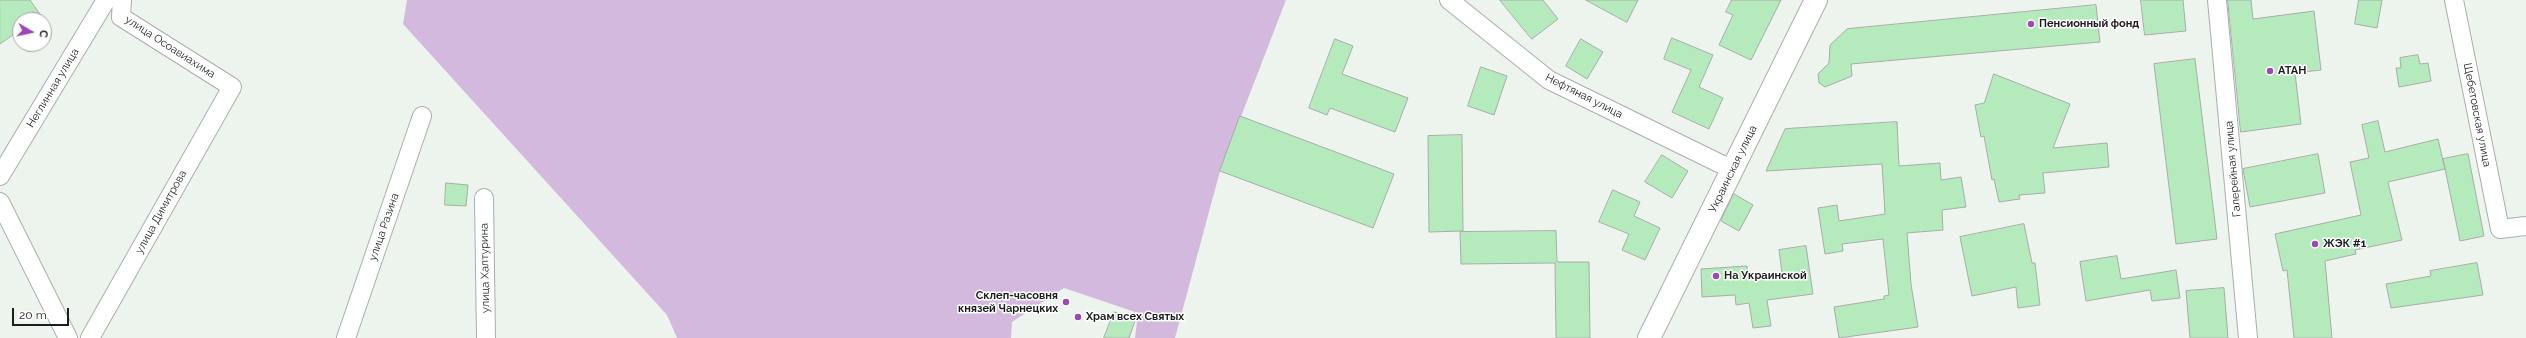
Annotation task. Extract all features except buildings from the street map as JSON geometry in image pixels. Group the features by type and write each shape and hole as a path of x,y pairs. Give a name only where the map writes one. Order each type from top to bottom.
{"main road":[{"name":"Украинская улица","path":"1649,338 1816,0"}],"street":[{"name":"Неглинная улица","path":"0,176 106,0"},
{"name":"улица Осоавиахима","path":"122,0 121,17 232,87"},
{"name":"Нефтяная улица","path":"1449,0 1549,80 1733,170"},
{"name":"Галерейная улица","path":"2217,0 2248,338"},
{"name":"Щебетовская улица","path":"2454,0 2500,229 2526,226"},
{"name":"улица Димитрова","path":"90,338 232,87"},
{"name":"улица Разина","path":"346,338 422,116"},
{"name":"улица Халтурина","path":"484,198 486,338"},
{"path":"0,202 68,338"}],"shaded area":[{"path":"407,0 1286,0 1220,171 1175,338 1135,338 1138,313 1064,288 1012,322 1011,338 677,338 667,315 403,24"}],"place":[{"name":"Пенсионный фонд","path":"2031,24"},
{"name":"АТАН","path":"2270,71"},
{"name":"ЖЭК #1","path":"2315,244"},
{"name":"На Украинской","path":"1716,276"},
{"name":"Склеп-часовня князей Чарнецких","path":"1066,302"},
{"name":"Храм всех Святых","path":"1078,317"}]}
